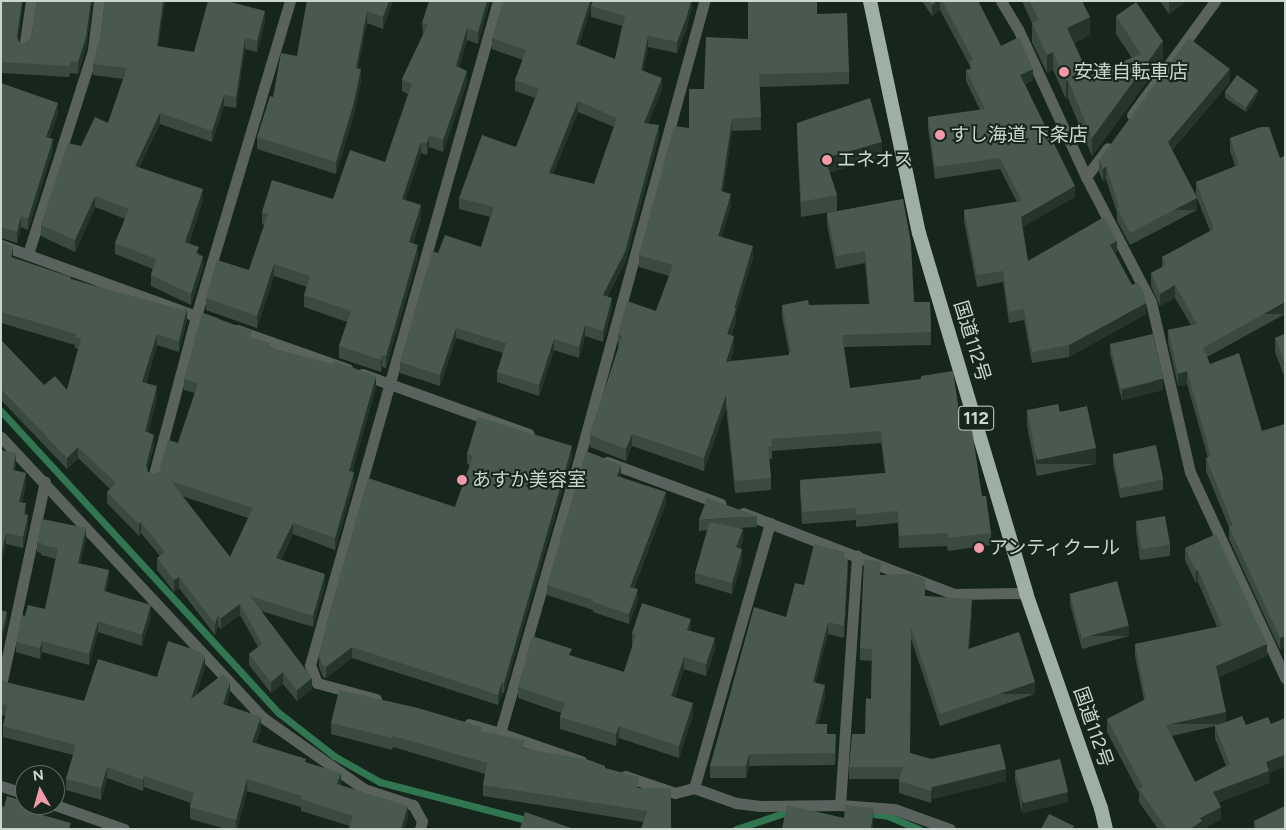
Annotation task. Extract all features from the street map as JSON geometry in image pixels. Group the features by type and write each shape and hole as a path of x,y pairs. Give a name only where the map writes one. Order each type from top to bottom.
{"highway":[{"name":"国道112号","path":"870,1 919,233 1026,593 1101,808 1106,829"}],"lane":[{"path":"24,48 31,1"},
{"path":"28,254 93,50 99,1"},
{"path":"153,478 196,316 290,1"},
{"path":"390,702 317,683 310,665 498,1"},
{"path":"500,733 586,454 704,1"},
{"path":"1002,1 1018,29 1086,177 1151,302 1190,472 1285,678"},
{"path":"1128,121 1215,1"},
{"path":"1086,177 1116,137"},
{"path":"1,245 544,439"},
{"path":"1,437 45,482 262,717 364,789 413,805 422,820 420,829"},
{"path":"586,454 954,594 1026,593"},
{"path":"1,685 45,482"},
{"path":"694,788 770,523"},
{"path":"840,804 858,556"},
{"path":"454,720 500,733 592,765"},
{"path":"610,771 675,793 694,788 744,804 840,804 894,809 950,829"},
{"path":"1,786 15,791"},
{"path":"65,808 124,829"}],"building":[{"path":"1,1 22,1 17,36 19,42 23,44 31,38 37,1 91,1 86,37 78,62 70,61 69,66 1,62"},
{"path":"105,1 163,1 157,46 194,52 208,1 227,1 265,11 257,41 245,38 236,97 224,95 212,131 160,113 135,166 203,189 185,242 199,247 196,254 203,256 191,294 151,275 156,259 115,243 129,209 95,196 75,240 41,225 68,143 81,146 95,117 108,123 127,68 93,64 100,40"},
{"path":"307,1 389,1 383,17 367,11 356,68 361,69 353,106 336,162 257,137 270,96 273,97 281,53 297,56"},
{"path":"429,1 487,1 478,32 467,28 456,66 467,71 443,140 429,135 427,143 421,142 402,199 421,205 409,242 418,245 386,356 382,355 381,360 339,346 351,311 304,295 310,276 274,264 257,316 206,298 217,260 249,270 268,214 262,212 272,180 333,199 350,150 385,162 412,84 402,79 428,24 422,23"},
{"path":"503,1 590,1 576,44 615,59 625,16 591,6 593,1 691,1 677,42 648,36 641,70 662,78 644,123 659,125 625,252 603,295 612,298 603,331 585,325 579,347 554,339 539,385 497,372 506,343 456,328 440,375 400,362 432,251 438,253 445,235 481,247 494,207 459,198 482,135 516,147 539,89 515,80 526,50 492,38","holes":["578,101 617,118 594,184 549,173"]},
{"path":"817,1 817,14 847,13 849,72 759,74 761,117 732,119 721,191 731,194 718,236 753,246 734,308 736,309 727,334 734,336 726,362 789,355 789,352 791,352 782,305 808,300 809,305 870,304 865,251 836,256 827,213 903,199 911,243 914,302 930,302 931,332 842,335 850,388 921,379 921,376 953,371 962,431 972,430 982,496 986,496 991,533 948,538 947,533 899,536 898,511 856,515 856,508 802,512 800,480 886,473 881,431 771,439 772,447 768,447 771,478 735,481 726,395 704,458 632,434 626,449 590,435 622,336 618,334 627,301 656,311 673,265 639,255 674,126 689,128 689,89 704,89 706,37 748,39 748,2"},
{"path":"929,1 937,1 932,5"},
{"path":"942,1 978,1 1001,46 1019,37 1033,69 1020,75 1075,186 1021,217 1028,261 1104,217 1117,241 1110,245 1132,285 1138,282 1144,293 1146,303 1069,345 1032,352 1024,309 1009,312 1003,271 977,275 964,210 1022,201 1000,158 935,167 928,117 985,109 966,70 972,69 970,61 973,59"},
{"path":"1030,1 1082,1 1090,17 1067,28 1089,76 1141,54 1116,16 1136,2 1163,41 1092,138 1068,80 1066,81 1053,52 1047,55 1032,23 1039,20"},
{"path":"1189,38 1230,69 1168,142 1197,198 1130,233 1117,208 1119,207 1106,166 1103,169 1099,160"},
{"path":"1237,75 1258,90 1246,107 1225,92"},
{"path":"1,83 58,103 46,137 53,139 28,219 21,216 17,232 1,227"},
{"path":"870,98 882,142 825,158 837,195 801,202 797,123"},
{"path":"1261,127 1269,127 1280,158 1285,156 1285,302 1203,348 1210,364 1239,353 1262,431 1285,424 1285,636 1280,638 1229,527 1233,525 1206,458 1211,456 1187,371 1178,374 1168,330 1197,324 1175,285 1160,294 1151,273 1166,265 1162,257 1214,229 1196,182 1239,165 1230,138"},
{"path":"1,241 13,246 11,257 71,277 70,279 183,310 184,307 187,308 179,341 157,334 142,382 157,386 145,431 154,435 146,465 148,472 154,474 159,472 168,440 178,443 198,383 184,379 202,313 252,331 250,337 270,343 268,347 333,364 334,361 376,376 349,471 354,472 335,538 293,523 276,558 325,574 313,616 250,596 312,678 297,690 283,672 271,682 249,654 262,644 240,604 221,618 218,615 215,624 179,577 174,580 157,558 165,552 141,522 139,524 107,492 116,483 78,447 67,458 1,389 1,340 44,385 55,376 67,390 81,339 75,337 76,334 1,312","holes":["171,481 253,508 230,557"]},
{"path":"1153,334 1163,379 1120,389 1110,344"},
{"path":"1285,334 1285,364 1275,338"},
{"path":"1058,404 1060,412 1087,406 1096,448 1037,460 1027,410"},
{"path":"478,417 572,446 504,683 502,682 498,695 352,647 326,667 323,666 319,656 327,621 368,478 455,507 473,456 467,454"},
{"path":"1156,445 1163,479 1120,488 1113,454"},
{"path":"1,450 16,453 13,470 26,473 19,502 26,503 24,514 28,515 23,537 6,533 1,556"},
{"path":"586,451 621,465 617,476 666,492 630,587 638,589 629,614 547,585"},
{"path":"707,498 757,516 699,520"},
{"path":"1165,516 1170,545 1141,550 1136,521"},
{"path":"42,519 86,528 78,563 109,570 104,591 151,605 142,635 98,621 89,654 42,641 40,648 16,642 22,615 25,616 28,605 45,609 58,548 41,545 42,543 37,542"},
{"path":"710,522 743,529 736,547 742,549 732,583 695,573"},
{"path":"1216,534 1267,644 1216,666 1226,712 1166,725 1195,782 1230,764 1215,726 1242,716 1246,725 1268,717 1271,724 1285,718 1285,755 1266,762 1269,771 1213,792 1221,807 1200,818 1202,821 1190,829 1167,829 1139,789 1143,787 1107,719 1146,699 1135,644 1222,626 1198,570 1196,571 1185,548"},
{"path":"814,544 845,552 844,558 848,558 844,626 828,622 813,682 825,685 815,724 827,724 827,734 836,734 835,753 749,754 746,766 710,766 754,607 786,617 795,583 804,585"},
{"path":"864,559 881,562 880,575 911,574 925,579 925,596 972,599 968,649 1019,632 1035,682 940,714 911,627 910,753 931,759 1000,744 1006,769 932,787 931,791 899,781 903,767 849,767 852,734 865,734 866,698 871,699 872,649 860,648"},
{"path":"1117,581 1129,625 1082,638 1070,594"},
{"path":"642,603 691,619 687,630 715,638 706,664 684,657 671,696 693,703 679,746 619,726 616,734 560,717 565,703 518,687 532,636 572,649 569,655 624,672 636,634 632,633"},
{"path":"1,610 7,612 1,637"},
{"path":"168,641 201,652 205,656 191,699 223,674 230,682 223,704 261,717 252,742 306,759 305,762 341,773 337,784 408,806 401,829 381,829 375,827 375,829 349,829 353,816 301,799 302,796 247,779 236,820 190,807 194,793 144,776 143,780 107,767 101,788 66,779 76,745 3,726 8,705 1,704 1,681 84,701 98,659 157,677"},
{"path":"339,690 418,708 482,727 481,731 525,740 523,748 589,760 605,766 605,768 639,777 637,788 671,788 671,829 641,829 647,811 483,785 487,763 393,736 392,738 331,723"},
{"path":"1060,759 1068,792 1024,803 1015,770"},
{"path":"7,796 15,799 15,815 42,815 71,823 69,829 1,829 1,806 4,807"},
{"path":"787,805 844,818 845,805 874,808 871,829 782,829"},
{"path":"1285,806 1285,829 1257,829 1254,821"},
{"path":"525,812 574,829 520,829"},
{"path":"1049,814 1074,826 1072,829 1041,829"}],"waterway":[{"path":"1,411 279,713 334,756 380,782 530,821"},
{"path":"736,829 784,813 794,812"},
{"path":"865,813 888,816 919,829"}],"place":[{"name":"安達自転車店","path":"1064,72"},
{"name":"すし海道 下条店","path":"940,135"},
{"name":"エネオス","path":"827,160"},
{"name":"あすか美容室","path":"462,480"},
{"name":"アンティクール","path":"979,548"}]}
